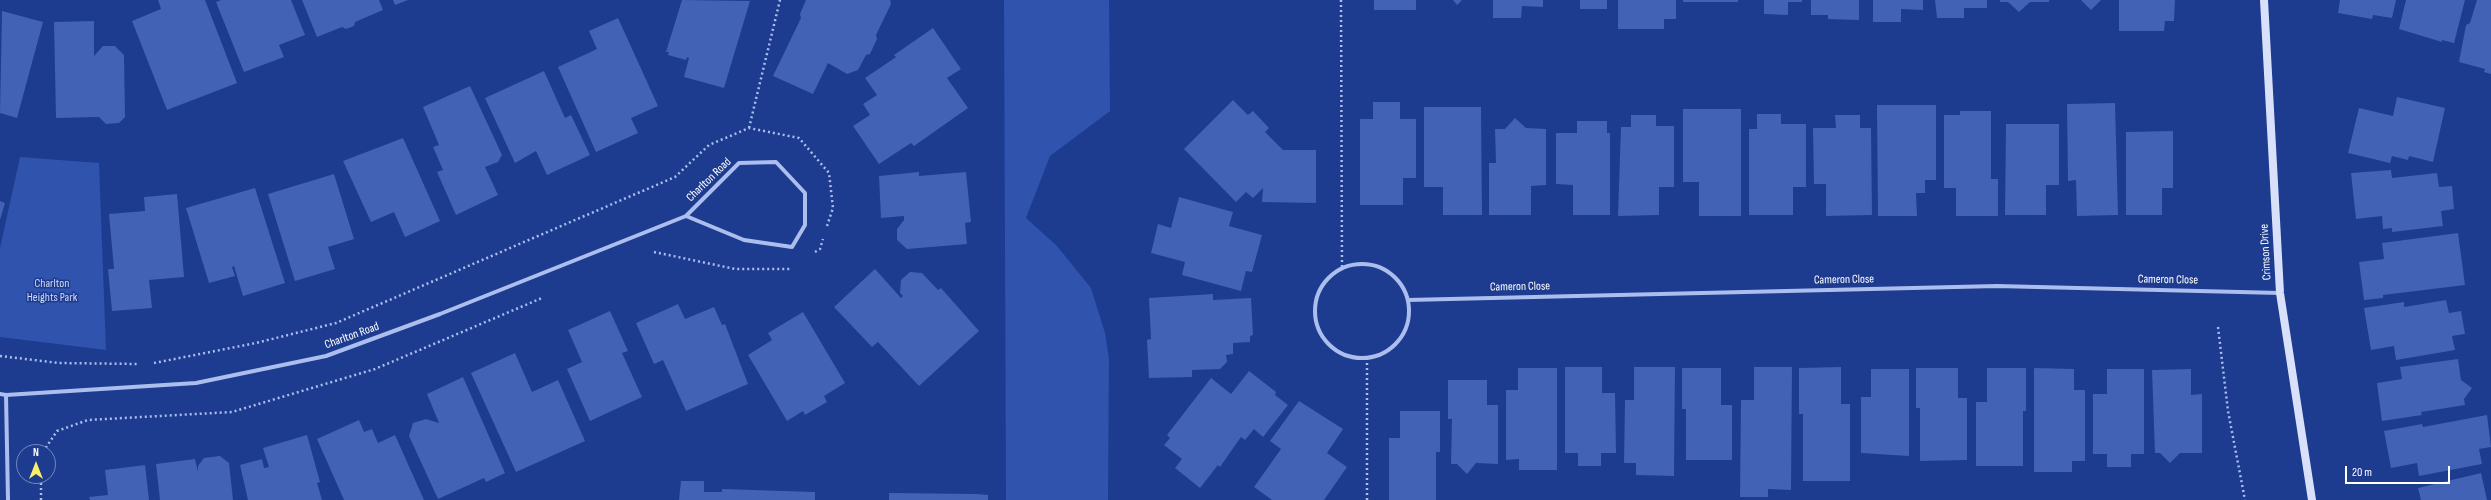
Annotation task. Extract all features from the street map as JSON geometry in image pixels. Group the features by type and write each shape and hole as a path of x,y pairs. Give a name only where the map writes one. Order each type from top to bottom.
{"street":[{"name":"Crimson Drive","path":"2264,0 2280,293 2312,500"},
{"name":"Charlton Road","path":"0,394 6,395 196,383 326,356 447,311 686,216 739,163 776,162 804,192 805,225 792,248 744,240 686,216"},
{"path":"1355,264 1369,264 1383,268 1394,276 1403,287 1408,300 1409,315 1405,331 1396,344 1383,353 1367,358 1352,357 1339,352 1327,343 1319,330 1315,316 1316,301 1321,287 1330,276 1342,267 1355,264"},
{"name":"Cameron Close","path":"1408,300 1997,286 2280,293"},
{"path":"6,395 8,500"}],"path":[{"path":"149,364 256,343 336,324 675,177 709,145 750,128 780,0"},
{"path":"1341,0 1342,267"},
{"path":"2218,327 2228,411 2245,500"},
{"path":"0,356 59,363 142,364"},
{"path":"1367,358 1367,500"},
{"path":"41,484 41,500"}],"green space":[{"path":"1004,0 1109,0 1110,111 1050,156 1026,218 1057,246 1091,288 1105,333 1109,359 1108,500 1006,500"},
{"name":"Charlton Heights Park","path":"20,157 99,163 106,350 0,337 0,248"}],"building":[{"path":"158,0 205,0 237,83 167,110 132,21 161,9"},
{"path":"221,0 291,0 305,35 279,45 284,57 244,72 216,2"},
{"path":"302,0 379,0 383,10 355,22 354,26 346,29 342,27 317,37"},
{"path":"393,0 408,0 395,5"},
{"path":"682,0 750,1 724,88 684,77 689,58 687,57 686,60 668,55 669,52 666,52"},
{"path":"806,0 890,0 891,4 876,35 877,39 870,54 866,55 858,70 847,74 828,63 813,94 773,76 801,18 800,14"},
{"path":"1374,0 1416,0 1416,10 1374,10"},
{"path":"1453,0 1462,0 1457,5"},
{"path":"1493,0 1543,0 1543,7 1522,6 1521,18 1493,18"},
{"path":"1580,0 1607,0 1607,9 1580,9"},
{"path":"1618,0 1676,0 1676,19 1664,19 1664,29 1618,29"},
{"path":"1683,0 1738,0 1738,2 1683,2"},
{"path":"1764,0 1802,0 1802,2 1788,2 1788,15 1764,14"},
{"path":"1811,0 1859,0 1859,20 1828,19 1828,15 1811,15"},
{"path":"1873,0 1923,0 1923,10 1901,9 1901,22 1873,22"},
{"path":"1935,0 1987,0 1987,8 1964,8 1964,18 1937,18"},
{"path":"2000,0 2049,0 2049,2 2030,2 2019,12 2008,2 2000,2"},
{"path":"2081,0 2101,0 2091,10"},
{"path":"2119,0 2175,0 2174,21 2165,21 2164,31 2119,31"},
{"path":"2340,0 2396,0 2392,18 2373,15 2372,19 2338,13"},
{"path":"2406,0 2465,0 2454,43 2442,40 2442,42 2399,29"},
{"path":"2477,0 2491,0 2491,74 2484,72 2485,69 2459,62 2466,25 2470,23"},
{"path":"2,11 43,22 17,118 0,113"},
{"path":"618,18 658,106 631,118 638,133 596,152 558,67 597,49 589,31"},
{"path":"94,21 94,56 103,46 115,46 124,55 125,117 119,123 106,124 99,117 56,118 54,22"},
{"path":"933,28 961,69 947,78 968,108 914,146 911,143 879,164 853,126 870,115 863,104 877,95 865,78 896,57 894,55"},
{"path":"544,71 565,118 571,115 590,155 547,175 536,151 515,163 485,98"},
{"path":"470,86 502,155 498,162 485,167 498,195 456,215 437,172 443,170 433,147 439,145 423,107"},
{"path":"2397,97 2445,108 2433,162 2409,156 2408,160 2392,156 2390,163 2348,153 2359,108 2393,116"},
{"path":"1233,100 1248,115 1253,111 1269,128 1265,132 1283,150 1316,150 1316,203 1262,202 1263,188 1253,198 1246,192 1236,202 1184,149"},
{"path":"1373,102 1400,102 1400,119 1416,119 1416,178 1403,178 1403,205 1360,205 1360,119 1373,119"},
{"path":"2115,103 2118,215 2077,216 2076,180 2068,181 2067,104"},
{"path":"1877,105 1936,105 1936,180 1925,180 1925,193 1916,193 1917,216 1878,216"},
{"path":"1424,107 1481,107 1482,215 1443,215 1443,187 1424,187"},
{"path":"1683,109 1741,109 1741,216 1699,216 1699,182 1683,182"},
{"path":"1960,111 1991,111 1991,179 1998,179 1998,216 1956,216 1956,188 1944,188 1944,115 1960,115"},
{"path":"1757,114 1781,114 1781,124 1806,124 1806,187 1793,187 1793,215 1749,215 1749,129 1757,129"},
{"path":"1631,115 1656,115 1656,126 1674,126 1674,187 1659,187 1659,215 1618,216 1621,127 1631,127"},
{"path":"1835,115 1860,115 1860,128 1871,128 1872,215 1826,216 1826,184 1814,184 1813,128 1836,128"},
{"path":"1515,118 1526,128 1546,129 1546,185 1531,186 1531,215 1489,215 1489,163 1496,163 1495,129 1505,129"},
{"path":"1577,121 1607,121 1607,133 1610,133 1610,215 1573,215 1573,185 1556,184 1556,133 1577,133"},
{"path":"2006,124 2059,124 2059,185 2046,185 2046,215 2005,215"},
{"path":"2173,131 2173,188 2162,188 2162,215 2126,215 2126,132"},
{"path":"403,138 440,221 405,237 394,212 371,222 343,161"},
{"path":"2391,170 2392,178 2437,173 2439,187 2452,186 2454,209 2441,211 2443,226 2392,232 2392,228 2383,229 2382,216 2356,219 2351,173"},
{"path":"919,172 919,176 966,172 971,222 965,223 967,244 907,249 897,240 897,229 904,220 904,216 881,218 879,176"},
{"path":"334,174 354,239 328,247 335,269 295,281 268,194"},
{"path":"255,188 285,283 243,296 234,266 232,267 235,276 209,283 186,208"},
{"path":"177,194 184,277 149,280 152,308 112,311 108,269 114,269 109,214 145,211 144,197"},
{"path":"1179,197 1233,212 1229,226 1262,235 1252,272 1246,271 1241,291 1182,275 1185,262 1151,253 1158,224 1171,228"},
{"path":"0,201 5,203 0,220"},
{"path":"2458,233 2465,285 2383,295 2383,298 2364,300 2359,262 2384,259 2382,243"},
{"path":"875,269 901,298 903,296 900,293 901,280 910,272 922,273 938,290 941,288 979,331 919,386 878,342 872,347 834,307"},
{"path":"1213,294 1213,300 1251,298 1253,335 1250,336 1250,342 1233,343 1233,354 1226,355 1227,362 1220,369 1192,370 1192,377 1149,378 1147,340 1151,339 1149,298"},
{"path":"2446,300 2449,313 2461,311 2465,334 2452,336 2455,350 2396,360 2394,346 2371,350 2364,308 2404,302 2404,307"},
{"path":"678,304 685,319 714,307 722,325 725,324 748,384 686,411 663,360 654,364 636,323"},
{"path":"610,311 628,351 622,353 642,397 590,421 567,369 582,362 568,330"},
{"path":"803,312 845,383 824,396 827,402 805,415 803,411 787,421 748,355 772,340 768,333"},
{"path":"515,353 532,392 558,380 585,441 516,472 471,373"},
{"path":"2458,359 2461,380 2472,388 2464,399 2465,405 2421,412 2422,415 2382,421 2377,383 2402,379 2400,367"},
{"path":"1565,367 1602,367 1602,393 1615,393 1616,453 1601,453 1601,466 1578,466 1578,453 1565,453"},
{"path":"1634,367 1675,367 1674,476 1636,475 1636,463 1624,463 1625,400 1634,400"},
{"path":"1754,367 1792,367 1791,490 1768,489 1768,497 1740,497 1741,400 1754,400"},
{"path":"1841,367 1841,404 1850,404 1850,481 1803,481 1803,414 1799,414 1799,368"},
{"path":"1518,368 1557,368 1557,470 1519,470 1519,459 1506,460 1506,390 1518,390"},
{"path":"1682,368 1721,368 1721,405 1732,405 1732,460 1686,460 1686,409 1682,409"},
{"path":"1916,368 1958,368 1958,398 1967,398 1967,460 1920,461 1920,408 1916,408"},
{"path":"1987,368 2026,368 2026,411 2023,411 2023,466 1976,466 1976,402 1987,402"},
{"path":"2034,368 2074,369 2074,390 2085,390 2085,461 2072,461 2072,472 2034,472"},
{"path":"1871,369 1909,369 1909,456 1861,453 1861,397 1871,397"},
{"path":"2107,369 2144,369 2144,454 2131,454 2131,467 2107,467 2107,454 2093,454 2093,394 2107,394"},
{"path":"2191,369 2191,395 2202,394 2202,453 2180,453 2170,463 2160,453 2155,453 2152,370"},
{"path":"1249,371 1276,392 1275,395 1288,405 1263,437 1254,429 1245,440 1241,437 1220,467 1218,465 1200,488 1175,468 1182,459 1164,445 1170,438 1167,435 1211,378 1231,394"},
{"path":"463,377 505,473 486,482 484,478 438,499 409,436 413,423 426,419 439,423 427,394"},
{"path":"1448,380 1487,380 1487,405 1498,405 1498,464 1476,463 1467,474 1457,464 1451,464 1452,419 1448,419"},
{"path":"1299,401 1343,429 1327,453 1347,467 1324,500 1272,500 1254,487 1281,449 1270,441"},
{"path":"1400,411 1440,411 1440,452 1436,452 1436,500 1389,500 1389,438 1400,438"},
{"path":"2487,415 2491,447 2479,449 2482,464 2419,476 2417,463 2391,468 2384,431 2422,424 2423,427"},
{"path":"359,420 364,432 372,429 378,443 395,435 424,500 344,500 317,439"},
{"path":"307,435 320,482 317,483 322,500 248,500 240,465 262,459 264,468 269,467 263,448"},
{"path":"220,456 229,463 233,500 160,500 156,464 195,459 198,472 198,466 204,458"},
{"path":"145,465 149,500 90,500 89,497 108,495 105,470"},
{"path":"2481,473 2487,500 2421,500 2418,488"},
{"path":"681,481 704,481 704,492 722,492 722,489 815,492 815,500 679,500"},
{"path":"889,493 976,494 988,495 988,500 889,500"}]}
